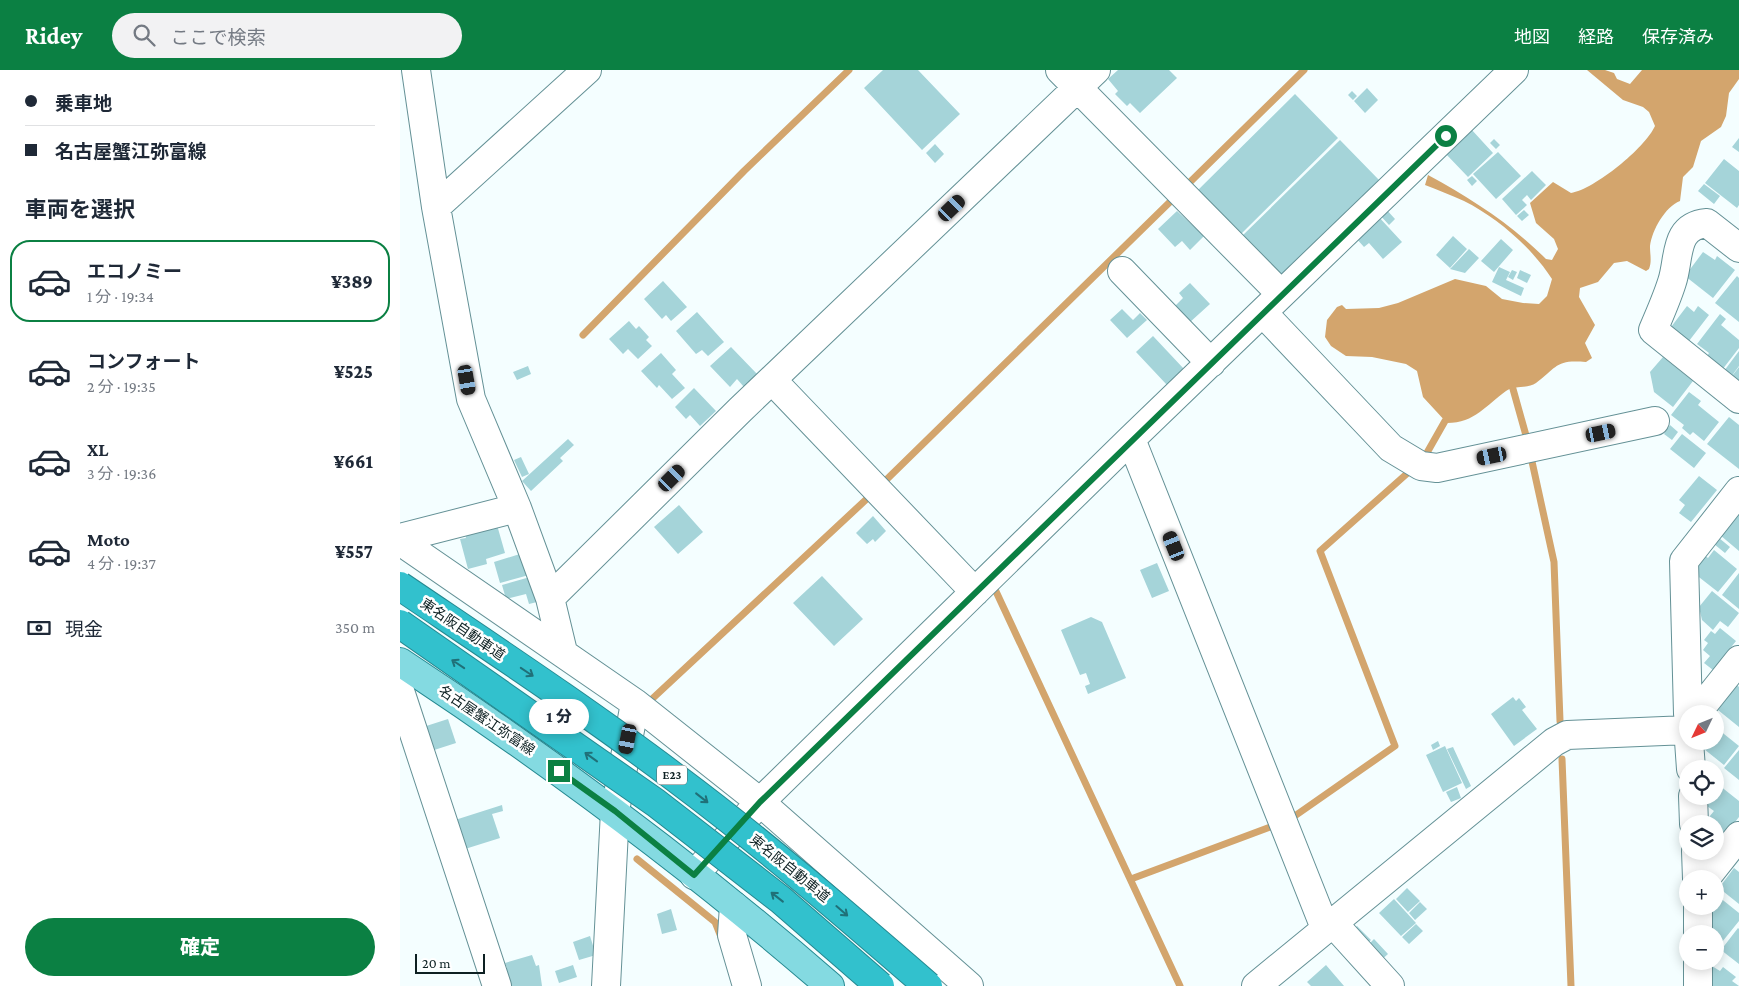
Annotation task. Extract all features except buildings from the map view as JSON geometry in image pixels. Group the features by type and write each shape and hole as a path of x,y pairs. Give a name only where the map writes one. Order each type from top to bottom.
{"highway":[{"name":"東名阪自動車道","path":"400,586 539,680 677,779 801,876 928,986"},
{"name":"E23","path":"400,624 656,803 781,900 880,986"}],"main road":[{"name":"名古屋蟹江弥富線","path":"400,662 538,755 615,811 830,986"}],"street":[{"path":"416,70 436,207 471,399 517,508 550,598 563,652"},
{"path":"436,207 587,70"},
{"path":"694,875 760,802 1131,439 1514,70"},
{"path":"550,598 1078,76 1272,304 1391,448 1421,466 1437,468 1655,421"},
{"path":"1739,248 1706,223 1695,224 1688,230 1680,241 1673,281 1653,330 1739,399"},
{"path":"1122,271 1211,363"},
{"path":"772,380 975,592"},
{"path":"1131,439 1329,925 1390,986"},
{"path":"1688,705 1684,560 1739,491"},
{"path":"400,540 517,508"},
{"path":"400,540 636,704 760,802 969,986"},
{"path":"1703,705 1739,660"},
{"path":"400,691 497,986"},
{"path":"606,986 615,811 636,704"},
{"path":"1256,986 1554,742 1567,735 1679,730"},
{"path":"1712,870 1739,836"},
{"path":"734,906 732,935 748,986"},
{"path":"1698,970 1698,986"}],"shaded area":[{"path":"1587,70 1605,70 1614,73 1617,79 1630,84 1642,70 1739,70 1739,79 1729,93 1726,116 1721,127 1701,141 1693,167 1683,177 1680,201 1669,208 1656,226 1650,246 1651,261 1649,269 1646,271 1627,261 1614,263 1598,282 1580,288 1579,297 1595,325 1585,343 1592,358 1586,362 1576,361 1558,365 1533,385 1509,389 1473,417 1447,423 1423,397 1417,371 1406,364 1372,357 1346,356 1331,346 1325,337 1327,320 1337,307 1342,305 1346,309 1379,308 1398,303 1455,279 1486,286 1502,299 1539,304 1547,296 1552,279 1535,256 1502,225 1477,208 1425,185 1428,175 1460,193 1505,223 1546,259 1552,260 1558,249 1554,239 1536,223 1530,203 1553,182 1571,193 1593,184 1630,156 1650,135 1655,126 1649,112 1643,107 1623,100"}],"waterway":[{"path":"583,335 744,171 849,70"},
{"path":"1186,186 1304,70"},
{"path":"882,484 1175,197"},
{"path":"1513,389 1527,439"},
{"path":"1424,458 1445,421"},
{"path":"1531,457 1554,562 1560,721"},
{"path":"1289,820 1395,746 1320,551 1411,470"},
{"path":"652,699 872,494"},
{"path":"993,585 1180,986"},
{"path":"1562,759 1571,986"},
{"path":"1131,879 1273,826"},
{"path":"637,859 715,922 721,937"}],"route":[{"path":"559,771 615,811 694,875 760,802 1131,439 1446,136"}]}
